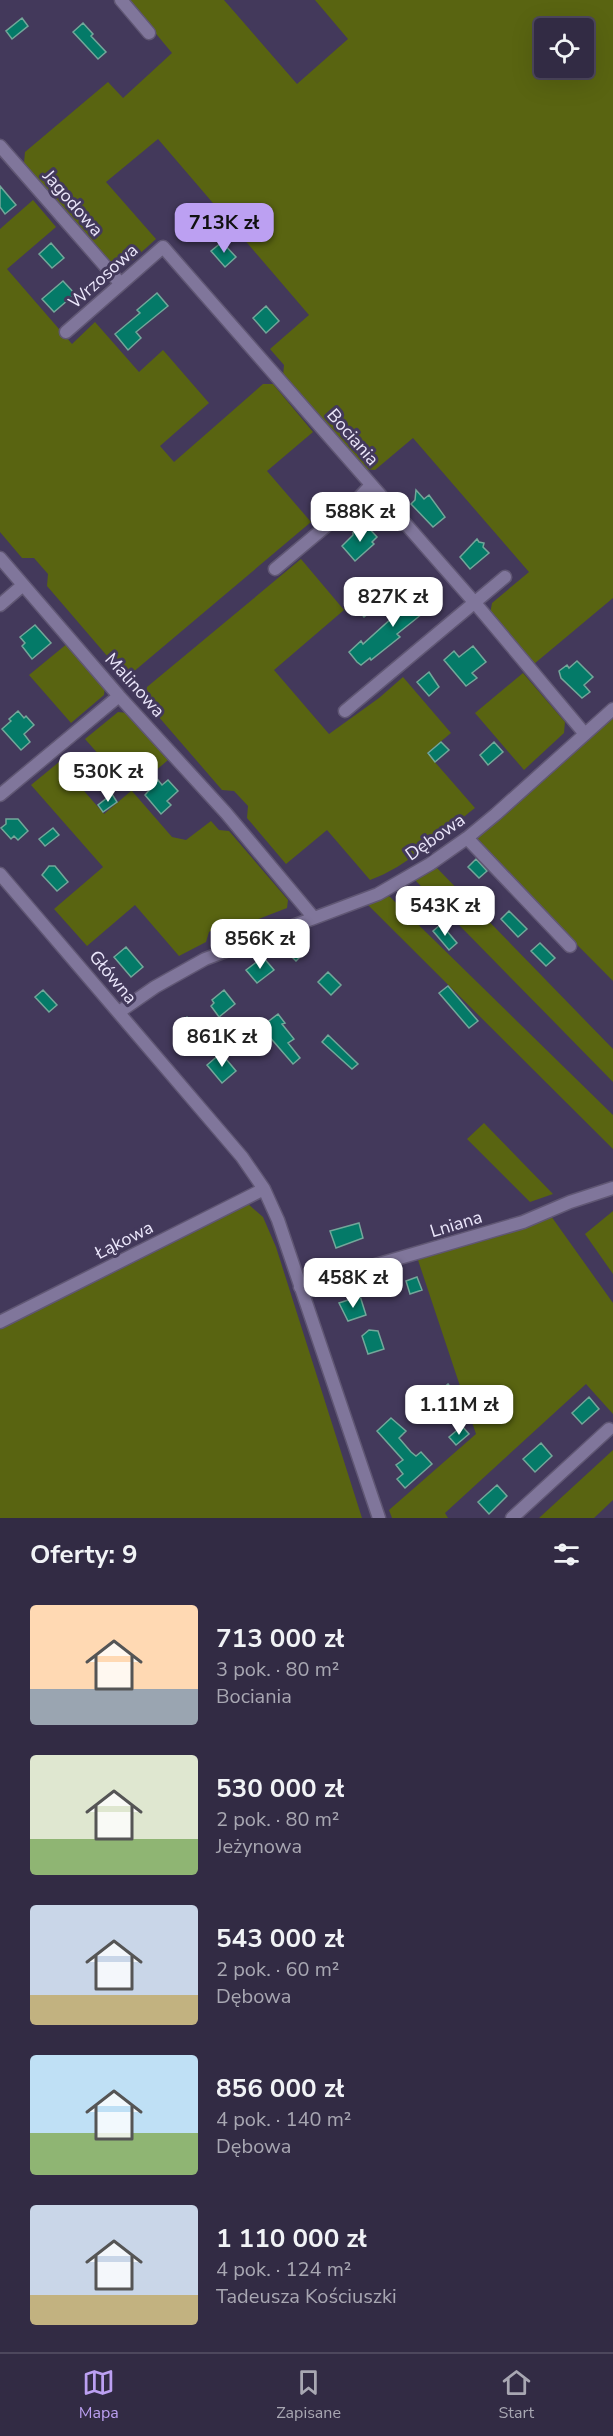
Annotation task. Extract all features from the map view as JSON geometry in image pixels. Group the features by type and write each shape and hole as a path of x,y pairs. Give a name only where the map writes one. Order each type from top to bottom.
{"street":[{"path":"121,0 149,33"},
{"name":"Jagodowa","path":"0,146 120,283"},
{"name":"Wrzosowa","path":"66,332 163,247"},
{"name":"Bociania","path":"163,247 475,603 585,734"},
{"path":"275,569 356,501 371,485"},
{"name":"Malinowa","path":"0,558 119,696 226,813 314,918"},
{"path":"345,711 505,577"},
{"path":"0,605 23,585"},
{"path":"0,795 119,696"},
{"name":"Dębowa","path":"119,1012 155,987 206,959 378,894 430,864 467,838 613,708"},
{"path":"467,838 570,946"},
{"name":"Główna","path":"0,874 226,1136 264,1188 274,1209 379,1518"},
{"name":"Łąkowa","path":"0,1322 264,1188"},
{"name":"Lniana","path":"300,1287 483,1235 613,1188"},
{"path":"512,1518 609,1429"}],"green space":[{"path":"128,0 224,0 297,84 348,39 315,0 613,0 613,598 534,664 490,614 492,603 529,572 413,438 375,470 364,469 283,376 284,365 270,349 309,315 158,139 106,182 156,239 125,267 114,267 24,163 25,152 108,82 123,98 172,53"},
{"path":"33,200 56,227 7,269 72,344 95,322 139,372 163,350 209,403 160,446 174,462 263,384 273,384 313,432 267,471 311,522 132,673 120,671 47,586 48,574 34,558 22,558 0,532 0,229"},
{"path":"301,559 344,610 274,670 329,734 379,698 403,677 451,733 427,753 475,808 398,867 370,880 327,830 286,864 247,818 248,806 234,791 222,790 145,701 147,687"},
{"path":"68,643 105,686 104,695 71,723 29,675"},
{"path":"523,673 565,722 564,733 524,770 475,713"},
{"path":"118,712 128,713 168,760 132,791 172,837 186,840 211,821 219,830 229,831 288,900 287,908 230,930 221,925 209,932 206,942 179,956 135,905 87,946 54,909 103,867 31,785 59,762 104,814 131,791 85,739"},
{"path":"613,716 613,981 473,840"},
{"path":"435,866 613,1049 613,1082 415,880"},
{"path":"389,896 613,1115 613,1149 367,904"},
{"path":"484,1123 553,1194 530,1202 467,1139"},
{"path":"247,1203 263,1217 276,1247 362,1518 0,1518 0,1324"},
{"path":"613,1211 613,1274 585,1234"},
{"path":"551,1216 613,1303 613,1414 586,1384 445,1513 448,1518 392,1518 389,1510 476,1434 418,1260"},
{"path":"613,1450 613,1500 594,1518 539,1518"}],"building":[{"path":"22,18 28,26 12,39 6,31"},
{"path":"83,23 93,34 91,36 106,52 98,59 73,32"},
{"path":"0,186 16,205 5,214 0,207"},
{"path":"222,242 236,257 225,267 211,251"},
{"path":"51,243 64,258 52,268 39,254"},
{"path":"63,281 75,294 54,312 42,299"},
{"path":"157,293 168,306 136,332 141,338 128,350 115,334 140,313 137,310"},
{"path":"266,306 279,321 266,333 253,318"},
{"path":"416,490 424,499 429,495 445,517 433,527 411,504 415,500"},
{"path":"366,525 377,537 372,542 374,544 355,561 342,546 353,535 353,532 358,532"},
{"path":"477,539 484,543 483,547 489,553 470,569 460,557"},
{"path":"425,588 437,602 397,634 400,637 371,660 370,658 361,665 357,662 349,652 361,641 363,644"},
{"path":"370,596 378,606 364,617 356,607"},
{"path":"35,625 51,643 32,659 22,646 25,643 20,637"},
{"path":"473,646 486,662 472,673 477,678 466,686 444,660 454,651 459,657"},
{"path":"577,661 593,677 584,685 590,692 582,698 561,678 559,671 567,665 569,668"},
{"path":"429,672 439,687 429,696 417,682"},
{"path":"18,711 34,725 24,734 30,742 21,750 2,729"},
{"path":"441,742 449,750 435,762 428,753"},
{"path":"494,742 503,752 488,765 480,755"},
{"path":"88,755 99,767 85,782 74,769"},
{"path":"158,780 162,785 168,780 178,791 167,801 171,805 161,814 145,795"},
{"path":"112,794 117,802 103,812 98,805"},
{"path":"6,819 18,819 28,831 18,840 14,836 11,839 1,828 6,824"},
{"path":"53,828 59,835 45,846 39,839"},
{"path":"476,859 487,871 479,878 468,867"},
{"path":"49,866 55,866 68,882 57,891 42,875"},
{"path":"509,911 527,929 518,937 501,919"},
{"path":"441,924 457,943 449,950 433,931"},
{"path":"540,943 555,958 546,966 531,951"},
{"path":"296,945 304,953 296,961 288,953"},
{"path":"126,947 143,967 131,977 114,957"},
{"path":"263,957 274,970 257,983 246,970"},
{"path":"328,972 341,985 331,995 318,982"},
{"path":"448,986 478,1021 469,1028 439,993"},
{"path":"43,990 57,1005 49,1012 35,997"},
{"path":"224,990 235,1004 219,1017 211,1006 214,1003 212,1000"},
{"path":"278,1014 285,1023 282,1024 294,1039 288,1043 300,1058 293,1064 261,1027"},
{"path":"187,1017 205,1038 196,1046 178,1025"},
{"path":"328,1035 358,1064 352,1069 322,1042"},
{"path":"221,1053 236,1071 222,1083 207,1065"},
{"path":"359,1223 363,1238 336,1248 330,1231"},
{"path":"417,1277 422,1290 410,1294 406,1281"},
{"path":"360,1296 366,1315 348,1321 339,1303"},
{"path":"369,1330 378,1331 384,1349 368,1354 362,1336"},
{"path":"448,1384 456,1394 446,1403 437,1393"},
{"path":"589,1397 599,1409 582,1424 572,1413"},
{"path":"391,1418 406,1431 399,1438 411,1452 416,1456 421,1452 432,1464 405,1488 397,1479 403,1474 396,1465 403,1460 377,1431"},
{"path":"462,1426 469,1434 456,1445 449,1437"},
{"path":"541,1443 552,1456 535,1472 523,1459"},
{"path":"497,1485 507,1496 489,1514 478,1502"}]}
